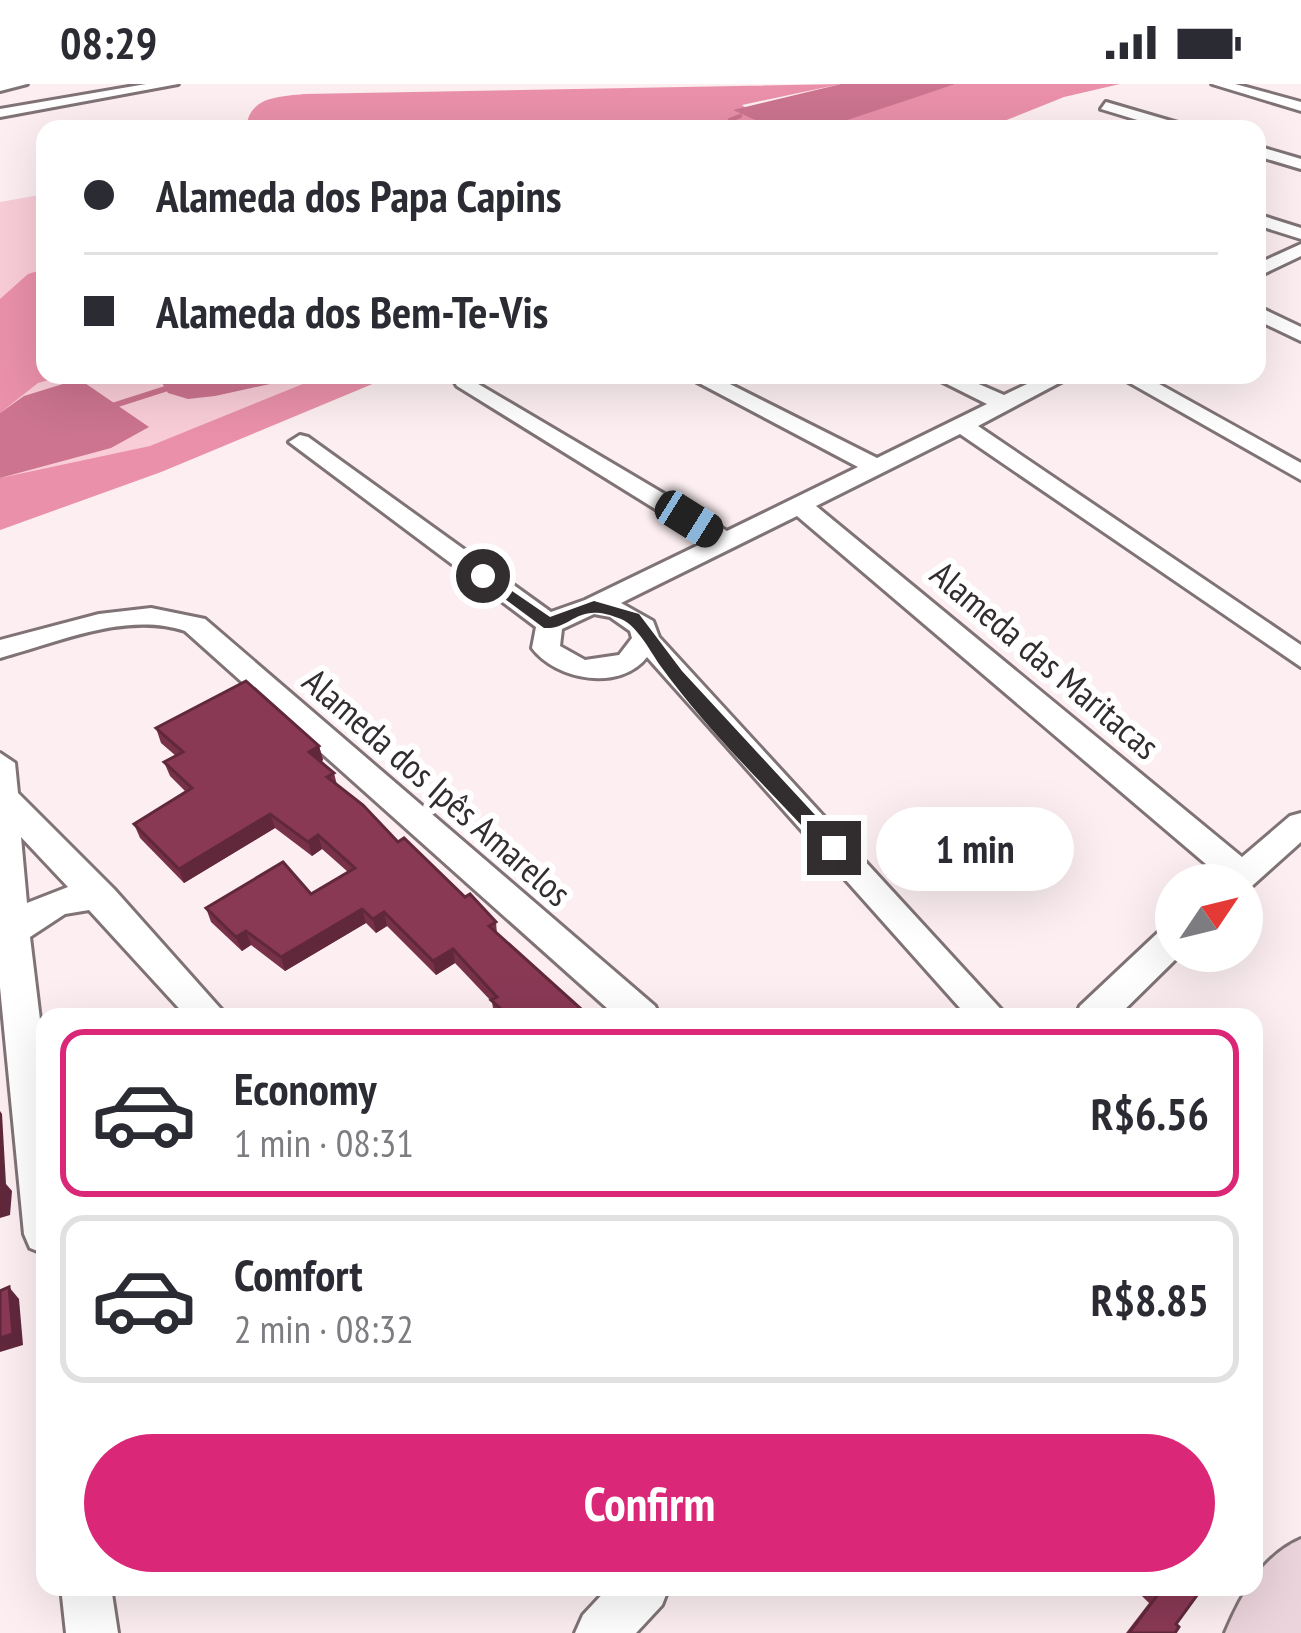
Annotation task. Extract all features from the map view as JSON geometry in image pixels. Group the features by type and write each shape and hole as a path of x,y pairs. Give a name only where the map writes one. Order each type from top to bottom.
{"main road":[{"path":"1263,1633 1301,1576"}],"street":[{"path":"0,87 20,84"},
{"path":"0,116 171,84"},
{"path":"1219,84 1301,107"},
{"path":"1106,106 1153,120"},
{"path":"1266,154 1301,164"},
{"path":"1266,222 1301,234"},
{"path":"1266,266 1301,249"},
{"path":"1266,317 1301,335"},
{"path":"470,384 727,542"},
{"path":"713,384 874,466"},
{"path":"960,384 1001,402"},
{"path":"652,578 629,662 592,670 572,667 546,648 544,636 562,615 594,606 652,578 727,542 1038,384"},
{"path":"1143,384 1301,473"},
{"path":"959,423 1301,658"},
{"path":"300,442 550,625"},
{"name":"Alameda das Maritacas","path":"799,505 1217,864"},
{"path":"594,606 640,628 982,1008"},
{"name":"Alameda dos Ipês Amarelos","path":"0,649 113,622 181,617 632,1008"},
{"path":"1,780 202,1008"},
{"path":"1,780 36,1152"},
{"path":"1255,864 1301,824"},
{"path":"12,932 36,910 58,901 102,898"},
{"path":"1102,1008 1155,958"},
{"path":"87,1596 92,1633"},
{"path":"601,1633 636,1596"}],"shaded area":[{"path":"841,84 742,105 759,120 248,120 258,105 304,94"},
{"path":"841,84 956,84 847,120 755,120 733,110"},
{"path":"956,84 1120,84 1064,97 1006,120 842,120"},
{"path":"36,196 36,384 372,384 161,472 0,530 0,202"},
{"path":"36,272 37,384 0,413 0,299"},
{"path":"63,384 86,384 149,427 111,448 0,478 0,413 24,396"},
{"path":"163,384 270,384 188,399 168,393"},
{"path":"303,384 372,384 161,472 0,530 0,478 150,446"}],"building":[{"path":"246,681 319,746 309,752 334,773 327,777 363,805 398,842 404,838 465,897 470,894 496,922 489,926 580,1008 500,1008 491,1000 497,997 453,949 433,961 384,912 373,919 362,909 281,957 246,931 236,937 206,908 283,862 311,894 355,868 318,835 308,842 270,814 179,869 134,824 192,788 164,762 183,752 156,728"},
{"path":"9,1287 13,1334 0,1338 0,1291"},
{"path":"1157,1596 1196,1596 1176,1624 1175,1633 1129,1633"}],"waterway":[{"path":"730,120 740,116"},
{"path":"115,405 165,389"}],"route":[{"path":"483,576 550,625 562,615 594,606 633,617 676,674 834,848"}]}
